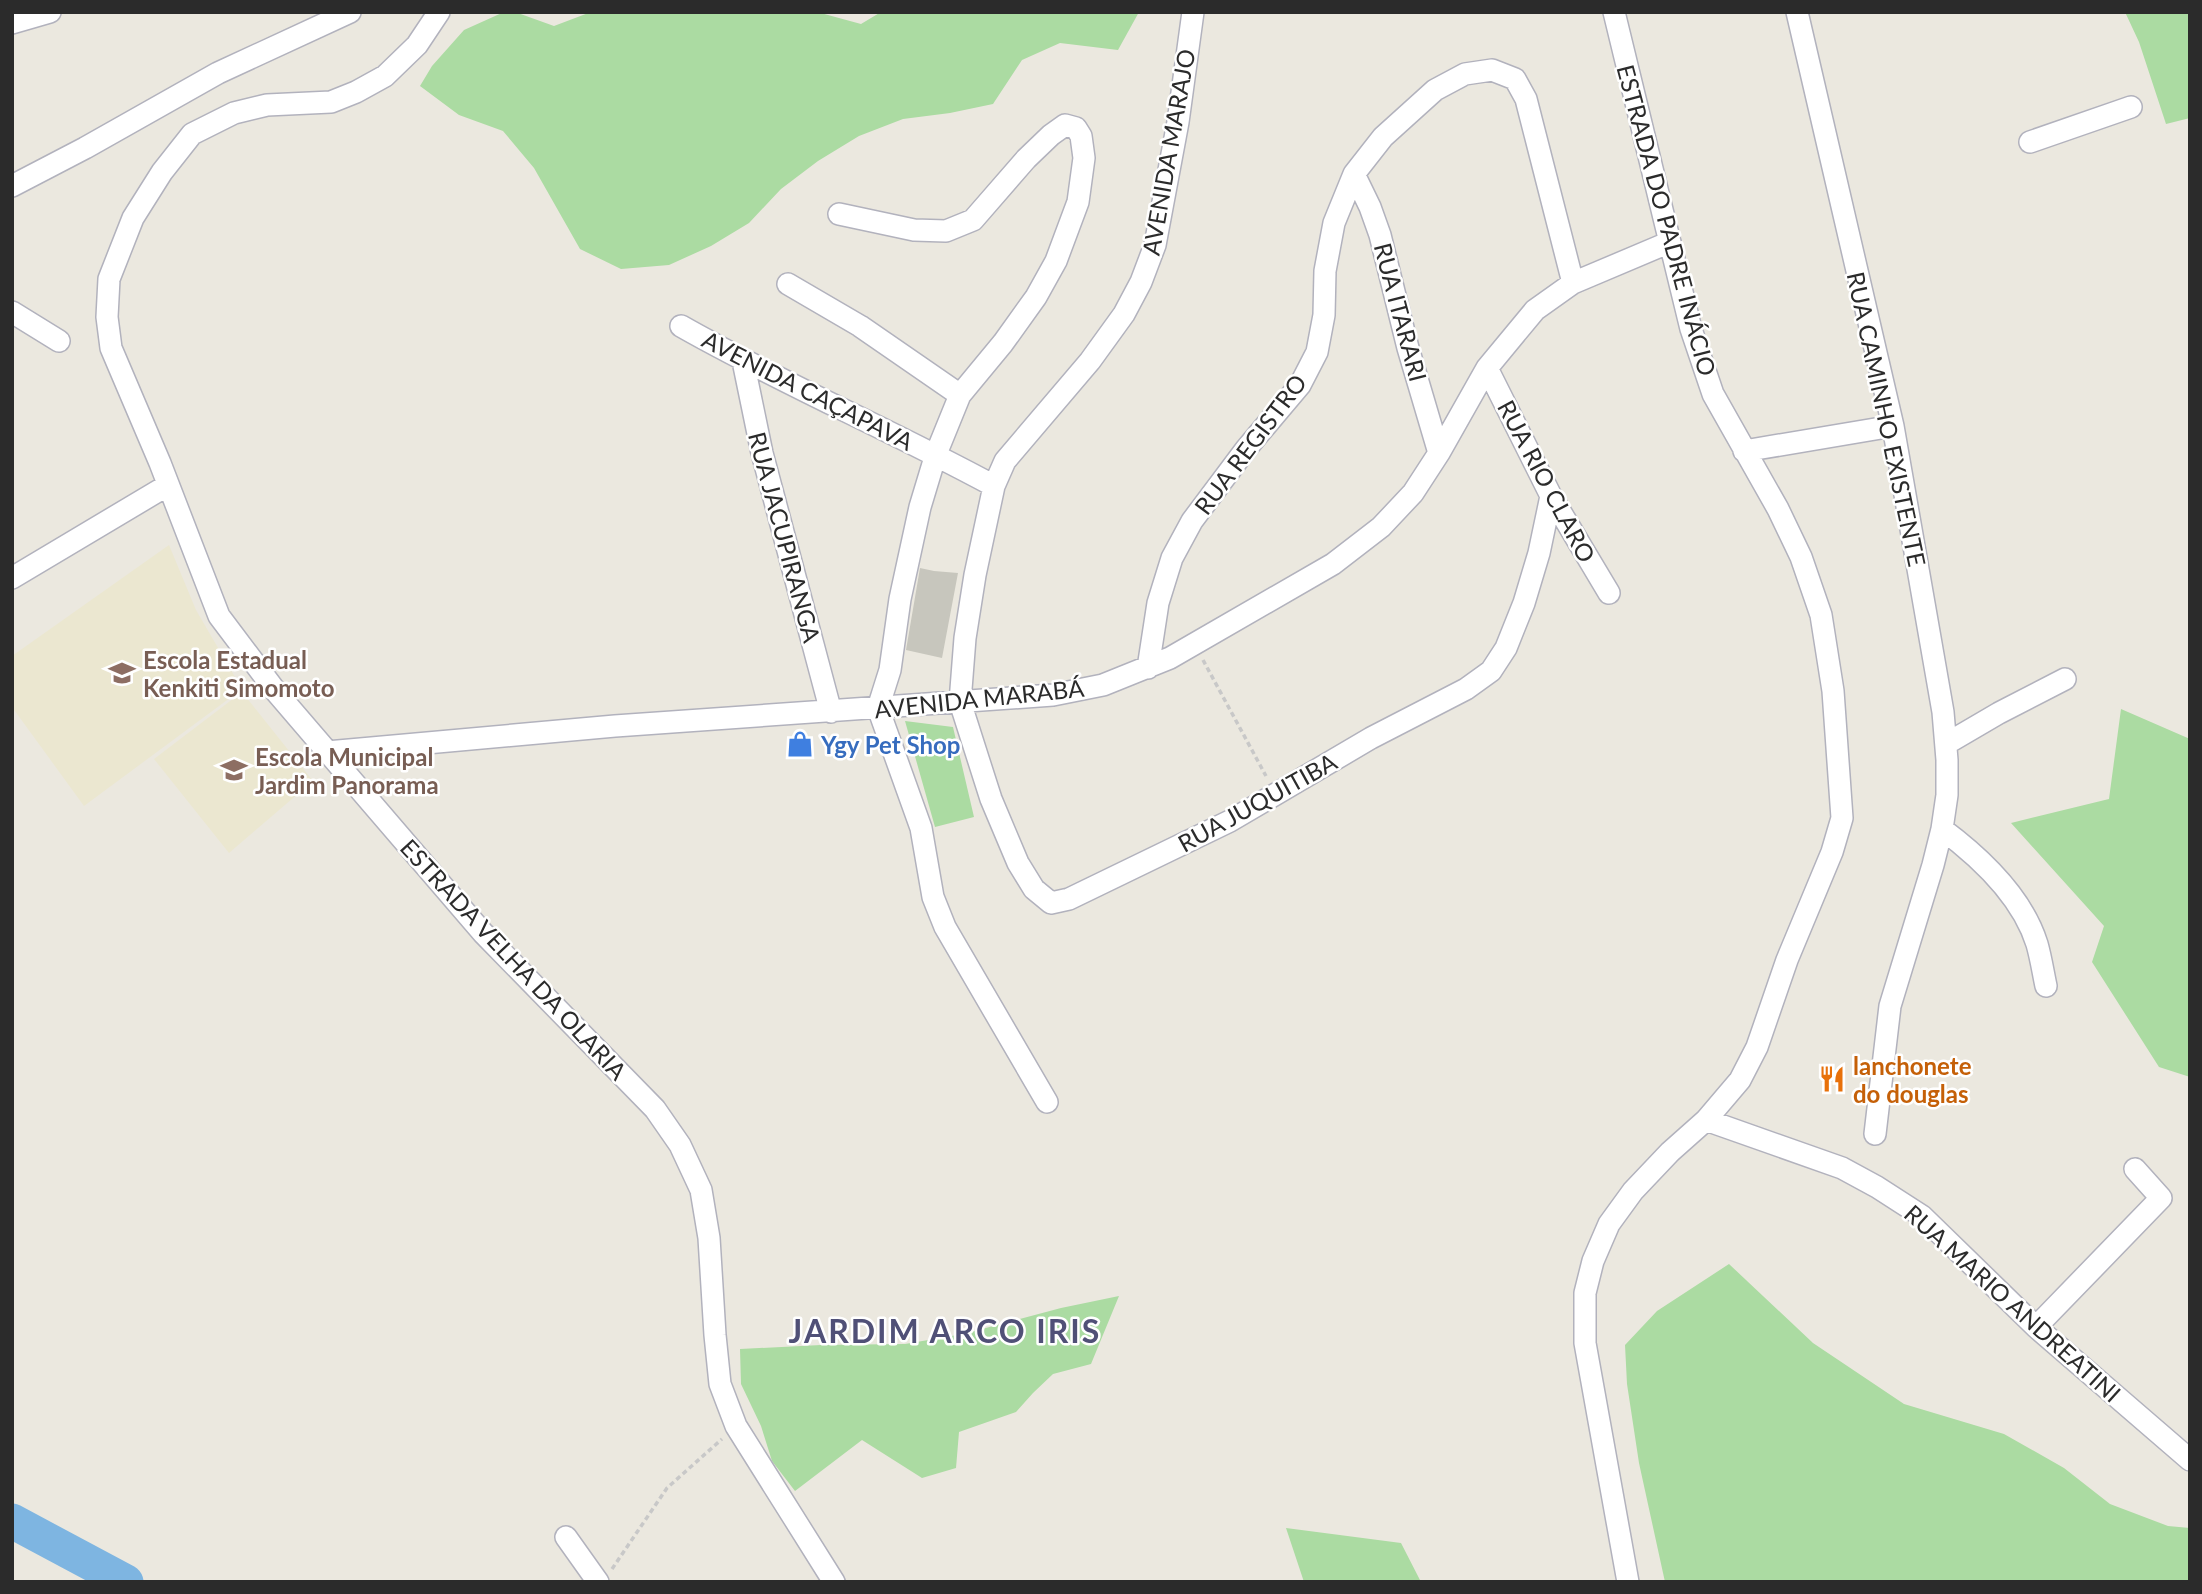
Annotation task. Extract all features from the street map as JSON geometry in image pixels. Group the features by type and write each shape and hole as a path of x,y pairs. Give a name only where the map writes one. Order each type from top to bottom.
{"street":[{"path":"12,23 50,12"},
{"path":"12,186 218,73 350,12"},
{"name":"ESTRADA VELHA DA OLARIA","path":"439,12 417,45 385,76 356,92 331,102 256,107 234,113 192,134 162,172 133,218 109,279 107,317 111,348 219,615 276,693 483,933 655,1109 680,1145 701,1190 709,1238 720,1384 736,1426 834,1582"},
{"name":"AVENIDA MARAJO","path":"961,702 965,638 994,486 1005,461 1090,360 1124,314 1142,282 1156,245 1178,122 1193,12"},
{"name":"ESTRADA DO PADRE INÁCIO","path":"1614,12 1691,329 1713,394 1778,509 1801,557 1821,615 1833,691 1842,818 1832,852 1787,960 1757,1047 1740,1080 1706,1120 1670,1152 1633,1191 1609,1224 1593,1261 1585,1293 1585,1343 1628,1582"},
{"name":"RUA CAMINHO EXISTENTE","path":"1797,12 1893,426 1941,699 1946,744 1947,794 1942,829 1891,1006 1875,1134"},
{"name":"RUA REGISTRO","path":"1147,668 1158,603 1172,558 1187,530 1246,449 1300,384 1317,352 1324,315 1325,271 1334,223 1354,174 1383,137 1435,90 1465,74 1492,70 1516,79 1526,99 1573,283"},
{"path":"2030,142 2131,107"},
{"path":"839,214 914,230 946,230 972,220 1026,159 1065,125 1076,128 1081,136 1084,158 1078,201 1056,261 1030,306 960,395 936,454 920,508 900,599 890,670 878,708 921,828 933,897 945,927 1047,1102"},
{"name":"RUA ITARARI","path":"1354,174 1380,235 1408,348 1439,453"},
{"name":"AVENIDA MARABÁ","path":"327,752 615,726 1053,695 1103,685 1170,658 1333,564 1381,527 1413,493 1488,368 1535,310 1573,283 1670,243"},
{"path":"788,284 860,326 960,395"},
{"path":"12,312 59,341"},
{"name":"AVENIDA CAÇAPAVA","path":"681,326 743,361 936,454 994,486"},
{"name":"RUA JACUPIRANGA","path":"743,361 762,453 831,712"},
{"name":"RUA RIO CLARO","path":"1488,368 1551,496 1609,593"},
{"path":"1744,451 1893,426"},
{"path":"12,578 168,485"},
{"name":"RUA JUQUITIBA","path":"961,702 991,799 1018,863 1034,889 1051,903 1069,899 1230,821 1371,738 1466,689 1491,671 1506,648 1524,603 1539,553 1551,496"},
{"path":"1946,744 2065,679"},
{"path":"1942,829 1984,863 2023,912 2036,943 2046,986"},
{"name":"RUA MARIO ANDREATINI","path":"1706,1120 1842,1168 1922,1216 2036,1326 2190,1460"},
{"path":"2036,1326 2161,1198 2135,1169"},
{"path":"566,1537 604,1577"}],"path":[{"path":"1193,643 1275,793"},
{"path":"604,1577 667,1489 736,1426"}],"shaded area":[{"name":"Escola Estadual Kenkiti Simomoto","path":"169,545 196,610 242,689 84,806 12,707 12,656"},
{"name":"Escola Municipal Jardim Panorama","path":"242,692 313,781 229,853 154,759"}],"green space":[{"path":"504,12 515,12 554,26 591,12 817,12 861,24 881,12 1139,12 1118,50 1060,43 1022,60 993,104 903,119 859,136 818,161 781,189 749,223 711,246 669,265 621,269 580,249 534,168 503,131 459,115 420,86 432,66 464,30"},
{"path":"2125,12 2190,12 2190,118 2166,124 2139,42"},
{"path":"2121,709 2190,739 2190,1077 2159,1067 2092,962 2104,926 2011,823 2109,799"},
{"path":"905,721 953,727 974,817 935,827"},
{"path":"1729,1264 1813,1343 1904,1404 2004,1434 2064,1468 2110,1504 2168,1526 2190,1528 2190,1582 1665,1582 1639,1463 1627,1384 1625,1345 1657,1311"},
{"path":"1119,1296 1091,1364 1053,1374 1016,1412 959,1432 956,1468 922,1478 862,1440 795,1491 772,1461 761,1426 741,1384 740,1349 905,1344 963,1334"},
{"path":"1286,1528 1401,1543 1421,1582 1304,1582"}],"building":[{"path":"920,568 958,573 942,658 906,650"}],"waterway":[{"path":"12,1521 126,1582"}],"place":[{"name":"Escola Estadual Kenkiti Simomoto","path":"122,673"},
{"name":"Ygy Pet Shop","path":"800,744"},
{"name":"Escola Municipal Jardim Panorama","path":"234,770"},
{"name":"lanchonete do douglas","path":"1832,1079"}],"district":[{"name":"JARDIM ARCO IRIS","path":"945,1330"}]}
